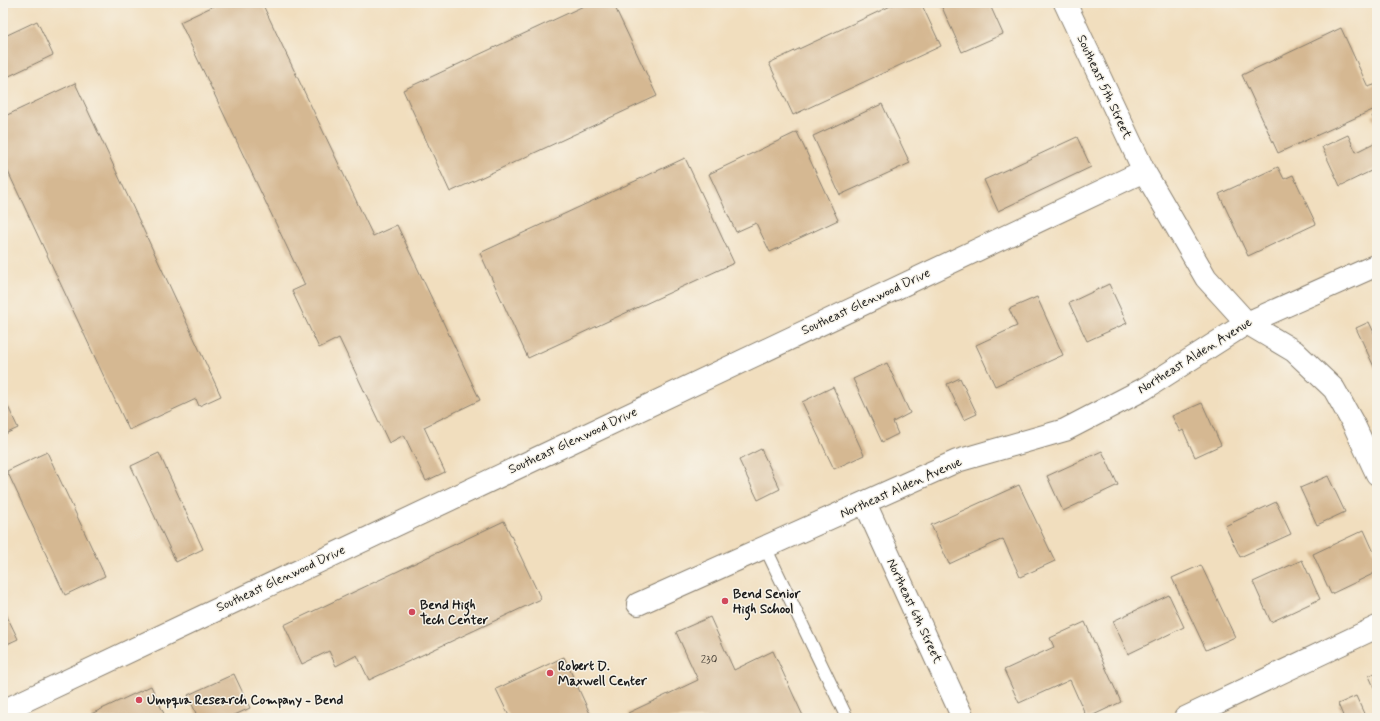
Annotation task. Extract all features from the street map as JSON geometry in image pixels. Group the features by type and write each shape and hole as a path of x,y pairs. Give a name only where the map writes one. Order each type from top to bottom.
{"street":[{"name":"Southeast 5th Street","path":"1065,3 1144,171 1206,278 1247,323 1294,351 1334,389 1354,425 1377,474"},
{"name":"Southeast Glenwood Drive","path":"3,711 1144,171"},
{"name":"Northeast Alden Avenue","path":"638,604 957,461 1065,430 1144,389 1247,323 1377,265"},
{"name":"Northeast 6th Street","path":"865,503 963,718"},
{"path":"1185,718 1377,627"}],"lane":[{"path":"765,548 847,718"}],"building":[{"path":"220,3 262,3 373,236 397,225 480,400 424,427 445,472 426,481 404,435 389,443 339,338 319,348 292,291 305,285 180,22"},
{"path":"590,3 613,3 657,96 450,192 403,90"},
{"path":"897,3 921,3 941,46 793,115 769,63"},
{"path":"940,3 989,3 1003,34 962,52"},
{"path":"37,21 53,55 3,79 3,37"},
{"path":"1341,28 1368,87 1377,84 1377,108 1278,153 1242,75"},
{"path":"75,83 221,396 199,406 196,399 129,430 3,161 3,117"},
{"path":"882,104 910,163 840,195 813,136"},
{"path":"1377,114 1377,126 1372,116"},
{"path":"797,132 838,220 770,252 756,223 736,232 709,174"},
{"path":"1348,135 1356,152 1374,143 1377,150 1377,168 1340,186 1322,147"},
{"path":"1077,137 1091,167 998,211 984,180"},
{"path":"685,158 734,263 528,358 480,253"},
{"path":"1278,167 1284,179 1293,175 1316,224 1248,256 1219,194"},
{"path":"1109,284 1127,323 1087,341 1069,303"},
{"path":"1037,297 1063,355 995,386 976,345 1017,326 1009,309"},
{"path":"1369,322 1377,339 1377,368 1375,369 1356,328"},
{"path":"887,363 910,413 893,422 898,434 882,442 853,379"},
{"path":"960,378 977,414 964,420 947,384"},
{"path":"833,387 864,455 834,469 802,402"},
{"path":"3,396 18,428 3,435"},
{"path":"1202,403 1221,445 1195,457 1183,430 1180,432 1172,416"},
{"path":"761,449 780,489 758,500 739,460"},
{"path":"1102,451 1118,485 1063,511 1047,476"},
{"path":"47,452 105,576 65,595 7,471"},
{"path":"159,453 203,549 176,562 131,466"},
{"path":"1328,476 1345,512 1317,525 1300,488"},
{"path":"1019,485 1055,561 1020,577 1003,539 949,564 931,525"},
{"path":"1276,502 1291,534 1240,557 1225,526"},
{"name":"Bend High Tech Center","path":"504,521 541,599 369,680 357,655 336,666 329,651 302,664 284,625"},
{"path":"1364,530 1377,559 1377,572 1331,594 1313,554"},
{"path":"1302,560 1320,599 1271,622 1253,582"},
{"path":"1201,565 1235,637 1206,650 1172,578"},
{"path":"1169,595 1184,627 1128,654 1113,621"},
{"path":"3,608 18,639 3,646"},
{"name":"Bend Senior High School","path":"710,617 734,670 773,651 804,718 630,718 628,713 698,680 676,632"},
{"path":"1085,622 1121,702 1087,718 1070,680 1019,703 1004,670 1054,647 1050,638"},
{"name":"Robert D. Maxwell Center","path":"564,657 592,718 510,718 496,689"},
{"path":"1377,672 1377,694 1369,676"},
{"path":"234,674 250,708 228,718 198,718 188,695"},
{"name":"Umpqua Research Company - Bend","path":"151,686 166,718 93,718 91,714"},
{"path":"1356,696 1366,718 1344,718 1338,704"}],"place":[{"name":"Bend Senior High School","path":"725,601"},
{"name":"Bend High Tech Center","path":"412,612"},
{"name":"Robert D. Maxwell Center","path":"550,673"},
{"name":"Umpqua Research Company - Bend","path":"139,700"}]}
